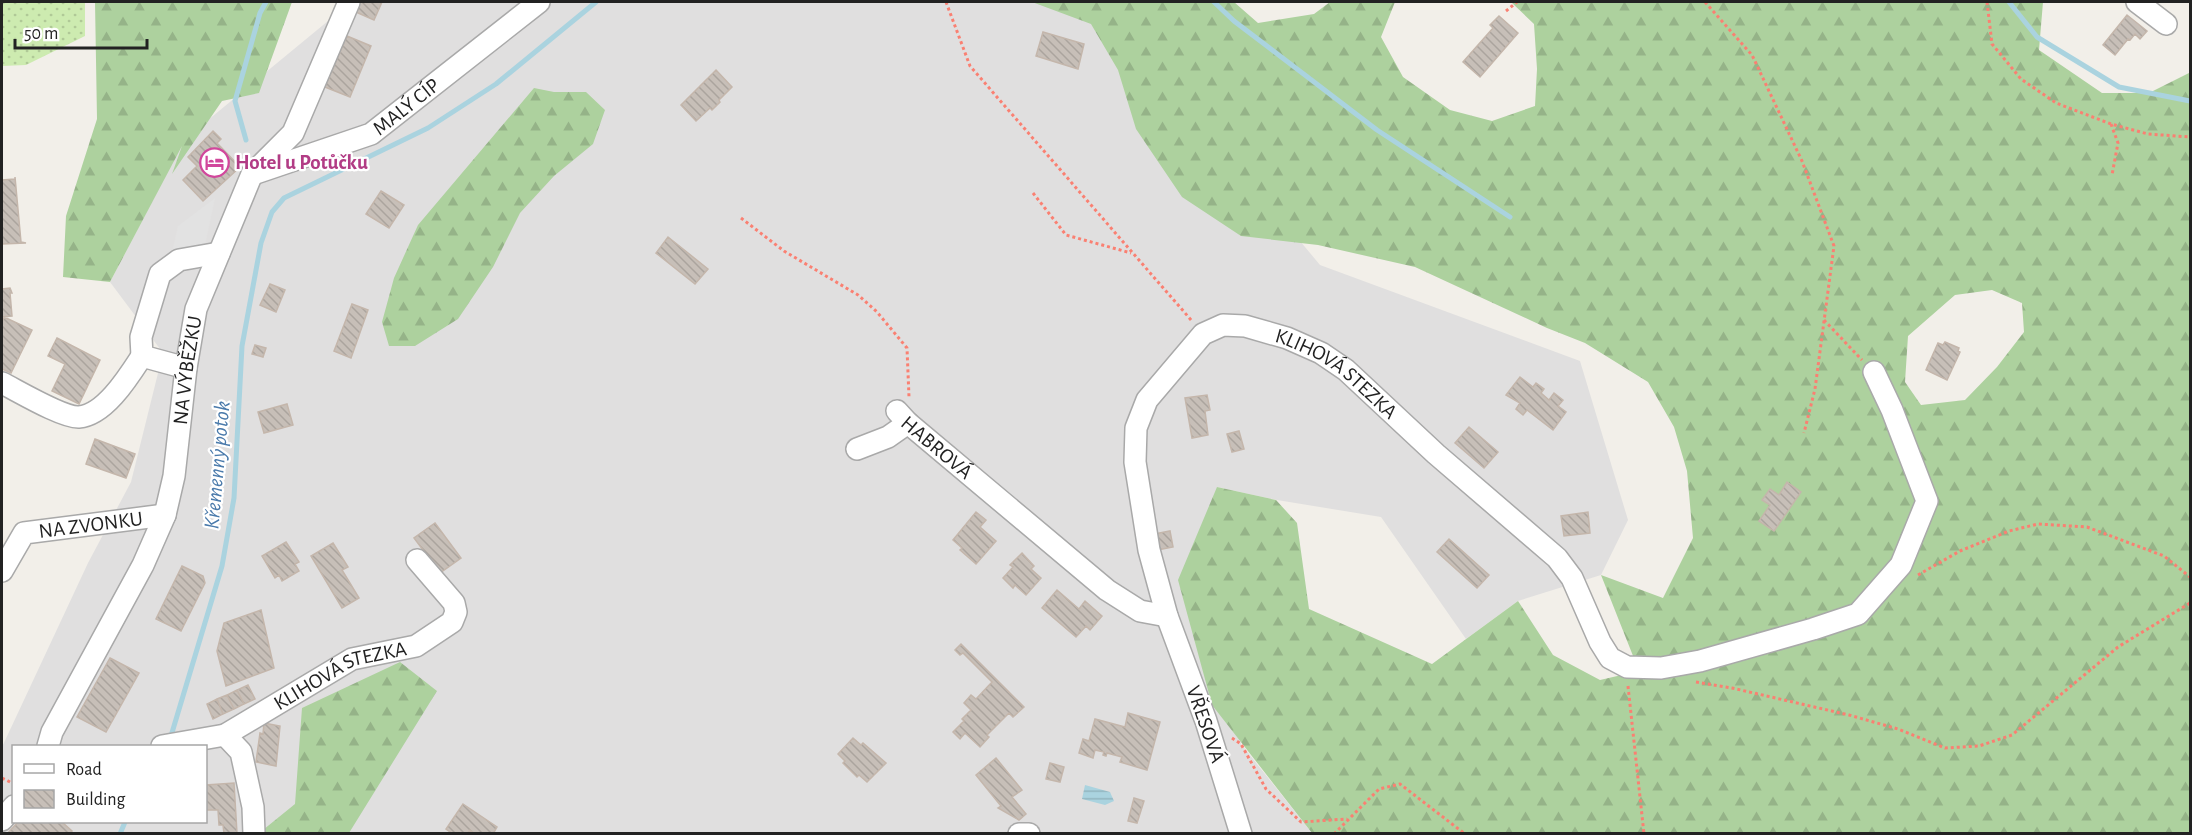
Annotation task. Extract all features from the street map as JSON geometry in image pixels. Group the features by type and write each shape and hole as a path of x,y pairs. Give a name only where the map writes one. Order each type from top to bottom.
{"street":[{"name":"NA VÝBĚŽKU","path":"49,745 52,732 144,565 165,515 174,476 186,368 196,309 252,174 293,133 349,2"},
{"name":"MALÝ CÍP","path":"252,174 371,134 539,2"},
{"path":"2137,2 2166,24"},
{"path":"2,383 67,415 80,417 99,409 128,380 142,356 141,337 160,274 179,260 219,253"},
{"name":"KLIHOVÁ STEZKA","path":"1203,334 1223,326 1245,326 1304,345 1321,353 1346,370 1436,454 1557,558 1572,578 1600,642 1610,658 1626,667"},
{"path":"1167,616 1147,539 1135,462 1136,428 1147,400 1203,334"},
{"path":"142,356 186,368"},
{"path":"1626,667 1661,668 1700,661 1858,614 1901,565 1927,501 1892,410 1874,372"},
{"path":"857,449 888,437 903,417"},
{"name":"HABROVÁ","path":"903,417 1107,590 1140,611 1167,616"},
{"name":"NA ZVONKU","path":"2,571 24,533 165,515"},
{"name":"KLIHOVÁ STEZKA","path":"225,735 352,659 416,646 452,622 456,612 454,603 417,560"},
{"name":"VŘESOVÁ","path":"1167,616 1206,721 1241,834"},
{"path":"172,745 225,735 241,752 253,807 254,834"},
{"path":"2,820 12,808"},
{"path":"1019,834 1029,834"}],"path":[{"path":"946,2 970,66 1203,334"},
{"path":"1506,10 1517,2"},
{"path":"1705,2 1752,55 1802,161 1834,246 1815,389 1804,433"},
{"path":"1988,2 1992,44 2021,79 2056,103 2111,124 2148,134 2190,137"},
{"path":"2111,124 2118,143 2112,175"},
{"path":"1033,193 1066,235 1133,254"},
{"name":"HABROVÁ","path":"741,218 784,251 858,295 877,312 907,348 910,387 903,417"},
{"path":"1824,320 1874,372"},
{"path":"1915,576 1959,551 2010,531 2038,524 2087,527 2164,556 2190,577"},
{"path":"1690,680 1850,715 1899,729 1945,748 1979,746 2012,735 2118,647 2190,603"},
{"path":"1626,667 1644,834"},
{"path":"1206,721 1241,744 1266,789 1301,822 1347,819"},
{"path":"1334,834 1379,789 1400,784 1465,834"}],"shaded area":[{"path":"339,2 1101,2 1320,265 1580,361 1628,520 1601,575 1518,601 1466,639 1381,517 1277,500 1217,487 1241,744 1312,833 2,834 2,747 88,563 131,482 163,353 110,282 185,139 328,21"},
{"path":"215,198 201,264 170,262 178,226"}],"green space":[{"path":"2,2 85,2 85,36 26,65 2,66"},
{"path":"95,2 292,2 259,93 222,101 172,174 182,146 110,282 63,277 66,216 97,119"},
{"path":"1032,2 1234,2 1258,23 1314,14 1330,2 1395,2 1381,37 1403,77 1450,110 1492,121 1535,106 1537,69 1534,24 1511,2 2043,2 2039,50 2102,93 2149,93 2189,73 2190,59 2190,833 1312,833 1212,705 1178,580 1217,487 1276,500 1297,523 1309,609 1432,664 1518,601 1553,655 1600,680 1639,671 1601,575 1663,598 1693,538 1687,471 1674,427 1648,382 1585,343 1547,328 1415,267 1318,245 1241,236 1182,197 1136,129 1118,70 1091,24","holes":["1992,290 2022,303 2024,332 1997,367 1965,400 1921,405 1905,382 1908,336 1955,295"]},
{"path":"534,88 554,92 586,92 605,110 593,144 554,176 520,213 493,267 458,319 415,346 389,346 382,322 394,278 418,225"},
{"path":"400,662 437,691 349,833 258,834 295,804 302,708"}],"water":[{"path":"1085,785 1110,792 1114,801 1105,805 1082,799"}],"building":[{"path":"360,2 382,2 374,20 356,12"},
{"path":"2127,15 2147,31 2140,39 2135,34 2130,40 2128,39 2115,55 2103,45"},
{"path":"1499,16 1518,33 1480,77 1463,62 1493,28 1490,25"},
{"path":"1043,32 1084,44 1078,69 1036,56"},
{"path":"347,36 371,46 350,97 325,87"},
{"path":"716,70 732,87 712,110 710,108 696,121 681,105"},
{"name":"Hotel u Potůčku","path":"213,131 221,139 217,143 240,167 203,201 183,180 197,166 188,157"},
{"path":"15,177 21,242 26,243 2,244 2,180 15,179"},
{"path":"381,191 404,205 389,228 366,214"},
{"path":"668,237 708,269 695,284 656,253"},
{"path":"270,284 285,290 276,312 260,305"},
{"path":"10,288 12,316 2,317 2,289"},
{"path":"352,304 368,310 351,358 334,351"},
{"path":"4,317 32,330 11,373 2,369 2,322"},
{"path":"57,338 100,360 79,404 52,391 65,364 48,356"},
{"path":"1945,342 1959,348 1960,352 1947,380 1926,370 1938,343 1943,345"},
{"path":"255,345 266,348 263,357 252,354"},
{"path":"1520,377 1533,387 1536,383 1544,389 1541,393 1549,400 1554,393 1563,400 1558,406 1566,412 1553,430 1527,410 1523,415 1516,409 1520,403 1506,395"},
{"path":"1207,395 1210,410 1205,411 1208,435 1192,438 1185,398"},
{"path":"287,404 293,425 264,433 258,412"},
{"path":"1469,427 1498,452 1484,468 1455,443"},
{"path":"1239,431 1244,449 1232,452 1227,434"},
{"path":"95,439 135,454 126,478 86,464"},
{"path":"1787,482 1801,492 1774,531 1759,521 1770,505 1762,500 1770,489 1779,495"},
{"path":"976,512 986,520 980,527 996,541 976,564 960,550 962,548 953,540"},
{"path":"1588,512 1590,533 1564,536 1561,516"},
{"path":"435,523 461,558 440,573 414,538"},
{"path":"1170,531 1173,547 1157,550 1154,534"},
{"path":"1449,539 1489,575 1477,588 1437,552"},
{"path":"286,542 299,562 295,564 299,571 282,581 279,575 275,578 262,556"},
{"path":"333,543 348,567 342,570 359,598 342,608 311,556"},
{"path":"1022,553 1034,566 1031,569 1041,578 1026,595 1015,585 1013,588 1003,578 1013,567 1010,565"},
{"path":"182,566 203,576 205,583 181,631 156,619"},
{"path":"1057,590 1079,609 1085,601 1102,616 1090,630 1086,626 1076,637 1042,608"},
{"path":"261,610 274,668 226,686 217,651 224,623"},
{"path":"961,644 1024,707 1013,717 1009,713 987,735 989,737 980,747 965,733 960,739 953,732 971,710 964,703 971,695 976,699 992,682 963,653 960,655 955,650"},
{"path":"110,658 139,673 106,732 77,717"},
{"path":"248,685 255,699 244,704 237,690"},
{"path":"237,690 244,704 234,709 227,695"},
{"path":"227,695 234,709 223,714 217,699"},
{"path":"217,699 223,714 213,719 207,704"},
{"path":"1128,713 1160,722 1147,770 1120,762 1122,757 1107,753 1106,756 1103,755 1104,752 1095,750 1093,758 1079,753 1083,739 1089,741 1095,719 1125,727"},
{"path":"264,723 280,726 276,766 256,762 260,733 263,734"},
{"path":"853,738 861,745 863,743 886,763 867,782 859,775 857,777 843,763 845,761 838,754"},
{"path":"996,758 1022,790 1012,797 1026,814 1019,820 998,808 1001,806 976,775"},
{"path":"1050,763 1064,767 1060,782 1046,779"},
{"path":"234,783 237,833 224,834 223,825 219,825 218,810 207,810 207,785"},
{"path":"1134,798 1144,801 1137,823 1128,821"},
{"path":"463,804 497,827 493,834 475,834 470,830 467,834 453,834 446,829"},
{"path":"17,823 63,823 72,831 69,834 7,834"}],"waterway":[{"name":"Křemenný potok","path":"246,140 235,101 260,13 266,2"},
{"name":"Křemenný potok","path":"171,736 222,566 234,498 242,346 261,243 272,212 284,198 428,128 496,84 596,2"},
{"path":"1214,2 1234,21 1377,130 1510,217"},
{"path":"2009,2 2037,37 2119,87 2190,101"},
{"name":"Křemenný potok","path":"120,834 125,823"}],"place":[{"name":"Hotel u Potůčku","path":"214,162"}]}
